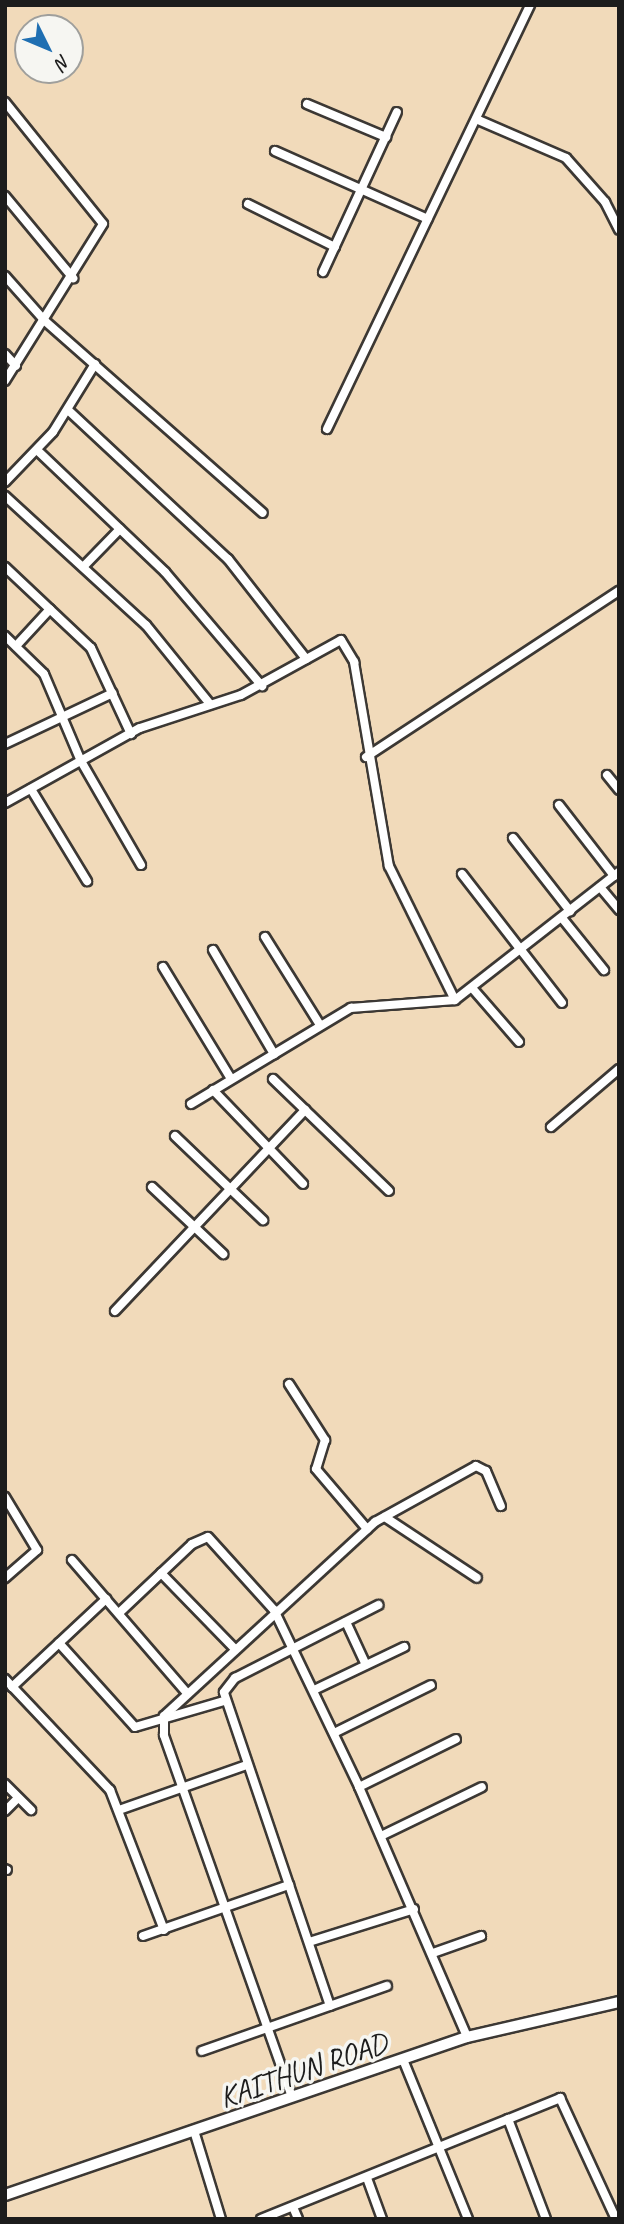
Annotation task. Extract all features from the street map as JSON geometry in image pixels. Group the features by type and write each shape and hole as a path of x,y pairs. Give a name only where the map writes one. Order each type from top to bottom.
{"street":[{"path":"327,429 530,5"},
{"path":"5,102 103,224 73,278 5,381"},
{"path":"307,104 386,137"},
{"path":"323,272 397,113"},
{"path":"476,119 566,158 605,202 619,230"},
{"path":"275,151 428,219"},
{"path":"5,196 73,278"},
{"path":"248,204 335,247"},
{"path":"5,276 45,321 263,513"},
{"path":"5,354 16,366"},
{"path":"5,482 37,450 68,410 95,364"},
{"path":"68,410 228,559 306,659"},
{"path":"37,450 120,529 217,628 262,685"},
{"path":"5,496 145,625 210,704"},
{"path":"83,568 120,529"},
{"path":"5,567 91,648 131,734"},
{"path":"366,757 619,591"},
{"path":"16,646 50,609"},
{"path":"5,636 44,674 81,761 141,865"},
{"path":"5,803 131,734 262,685 330,641 349,648 366,757 389,866 455,1000"},
{"path":"5,744 62,713 113,693"},
{"path":"607,775 619,790"},
{"path":"32,789 88,881"},
{"path":"191,1104 351,1008 455,1000 473,989 617,874 559,805"},
{"path":"513,838 570,911"},
{"path":"462,874 562,1003"},
{"path":"600,887 619,910"},
{"path":"562,918 604,970"},
{"path":"265,937 320,1026"},
{"path":"213,950 274,1054"},
{"path":"163,967 231,1079"},
{"path":"473,989 519,1042"},
{"path":"551,1127 619,1069"},
{"path":"273,1079 389,1191"},
{"path":"213,1090 303,1184"},
{"path":"114,1311 305,1110"},
{"path":"175,1136 263,1220"},
{"path":"152,1186 223,1254"},
{"path":"289,1384 325,1440 316,1469 367,1529"},
{"path":"163,1724 186,1692 274,1610 367,1529 385,1517 477,1466 486,1471 501,1506"},
{"path":"5,1497 37,1550 5,1578"},
{"path":"385,1517 477,1578"},
{"path":"119,1613 161,1573 208,1537 274,1610 359,1787 414,1909 467,2037"},
{"path":"72,1559 186,1692"},
{"path":"161,1573 234,1648"},
{"path":"12,1687 106,1599"},
{"path":"59,1643 135,1727 163,1724 224,1701 235,1678 378,1605"},
{"path":"346,1622 366,1665"},
{"path":"314,1690 404,1647"},
{"path":"5,1679 104,1783 119,1810 164,1930"},
{"path":"334,1732 431,1685"},
{"path":"224,1701 330,2006"},
{"path":"163,1724 292,2097"},
{"path":"359,1787 456,1739"},
{"path":"119,1810 247,1765"},
{"path":"5,1784 31,1810"},
{"path":"381,1836 482,1787"},
{"path":"5,1811 18,1798"},
{"path":"143,1936 289,1885"},
{"path":"309,1942 414,1909"},
{"path":"433,1953 481,1936"},
{"path":"202,2051 387,1986"},
{"name":"KAITHUN ROAD","path":"5,2195 195,2134 292,2097 404,2062 467,2037 619,2001"},
{"path":"404,2062 468,2219"},
{"path":"261,2219 560,2098 616,2219"},
{"path":"508,2119 546,2219"},
{"path":"195,2134 220,2219"},
{"path":"367,2178 382,2219"},
{"path":"293,2207 298,2219"}]}
